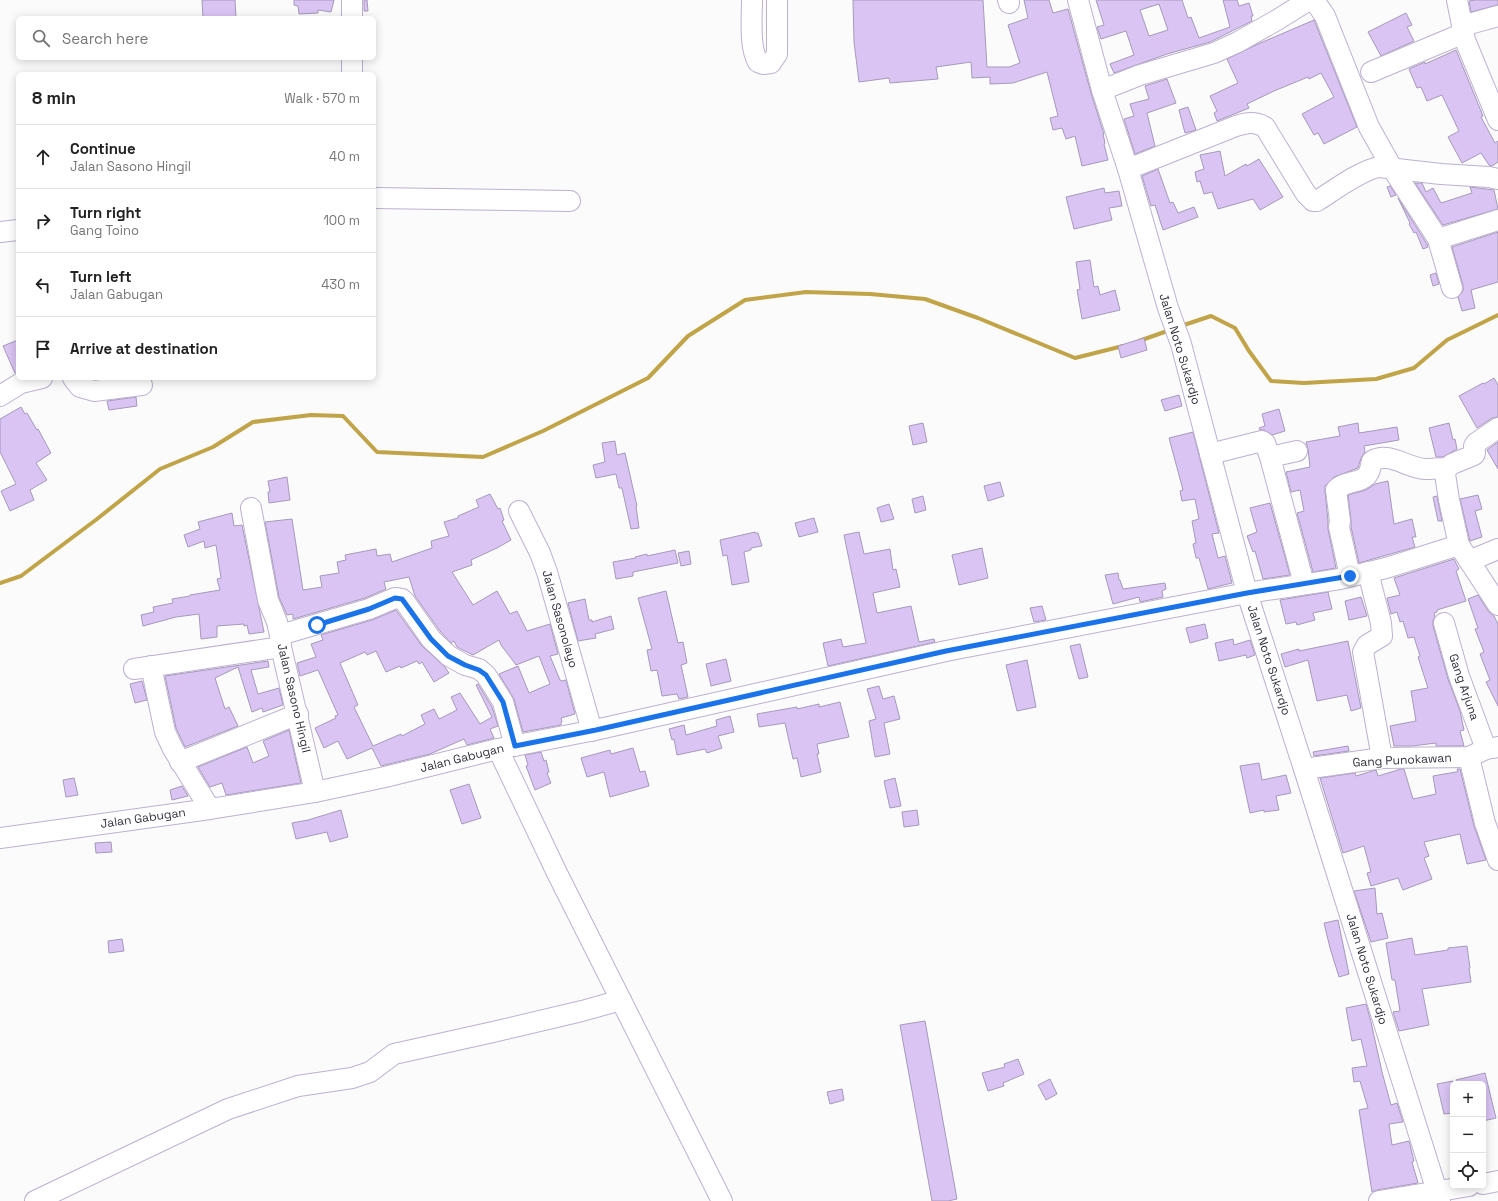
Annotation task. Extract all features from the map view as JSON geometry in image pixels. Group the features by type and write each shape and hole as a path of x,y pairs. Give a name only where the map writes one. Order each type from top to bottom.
{"street":[{"path":"352,0 352,16"},
{"path":"752,0 755,57 758,62 763,64 771,63 777,54 777,0"},
{"name":"Jalan Noto Sukardjo","path":"1078,0 1102,90 1128,169 1168,308 1181,344 1247,593 1438,1196"},
{"path":"1102,90 1140,75 1214,53 1252,35 1309,0"},
{"path":"1314,0 1325,16 1370,127 1392,168 1438,240 1452,288"},
{"path":"1456,0 1465,40 1498,120"},
{"path":"1371,72 1463,30 1498,16"},
{"path":"352,60 352,72"},
{"path":"1128,169 1236,126 1248,123 1258,123 1264,127 1306,194 1313,201 1317,201 1373,168 1379,167 1498,179"},
{"path":"376,198 570,201"},
{"path":"1438,240 1498,220"},
{"path":"0,232 16,230"},
{"path":"0,396 21,383 34,380"},
{"path":"75,380 80,386 94,391 142,385"},
{"path":"1498,428 1476,443 1474,446 1475,453 1471,458 1452,464 1447,468 1445,474 1449,500 1464,553 1498,605"},
{"path":"1210,454 1262,441 1265,443 1304,584"},
{"path":"1270,457 1297,451"},
{"path":"1382,758 1363,652 1367,645 1382,636 1381,623 1339,527 1340,521 1336,490 1339,486 1364,478 1368,475 1372,461 1376,459 1389,457 1406,465 1425,469 1447,468"},
{"path":"210,809 173,749 165,732 142,668 280,641 277,622 268,600 251,508"},
{"name":"Jalan Sasonolayo","path":"519,511 540,553 547,572 592,731"},
{"name":"Jalan Gabugan","path":"0,838 210,809 315,792 385,777 506,747 592,731 946,651 1247,593 1359,574 1464,553 1498,549"},
{"name":"Jalan Sasono Hingil","path":"315,792 280,641 395,598 402,599 431,639 448,656 465,665 479,670 486,675 503,702 506,747"},
{"name":"Gang Arjuna","path":"1444,624 1484,751 1485,823 1498,860"},
{"path":"180,762 298,714"},
{"path":"506,747 557,873 722,1201"},
{"name":"Gang Punokawan","path":"1304,769 1382,758 1484,751"},
{"path":"36,1201 228,1109 298,1086 352,1078 370,1072 394,1054 582,1011 621,1000"},
{"path":"1486,1183 1498,1181"},
{"path":"1379,1201 1438,1196 1460,1189"}],"building":[{"path":"202,0 235,0 236,16 203,16"},
{"path":"294,0 334,0 331,12 318,10 318,13 299,14 298,6 294,5"},
{"path":"364,0 367,0 368,11 364,11"},
{"path":"853,0 983,0 987,67 1009,67 1020,63 1008,25 1028,18 1024,0 1049,0 1053,13 1068,9 1104,134 1104,144 1108,160 1082,166 1075,136 1066,139 1062,128 1053,130 1050,118 1058,116 1047,72 1013,83 990,84 990,77 972,78 971,62 936,67 938,79 890,83 889,78 859,82 854,42"},
{"path":"1096,0 1182,0 1188,18 1191,17 1199,38 1230,27 1223,0 1237,0 1239,6 1249,3 1253,16 1251,16 1252,21 1210,42 1167,54 1114,73 1110,64 1134,55 1126,31 1101,39 1097,27 1104,25","holes":["1159,4 1168,30 1149,36 1140,10"]},
{"path":"1498,0 1498,5 1471,12 1469,1"},
{"path":"1406,13 1412,25 1407,27 1414,41 1381,56 1368,32"},
{"path":"1314,20 1357,127 1324,144 1318,133 1314,135 1302,114 1334,97 1321,73 1309,79 1308,77 1274,91 1247,104 1249,108 1217,121 1214,113 1217,111 1210,96 1238,83 1227,59"},
{"path":"1456,50 1483,116 1481,117 1495,143 1498,141 1498,162 1492,166 1489,165 1481,153 1462,163 1448,137 1459,131 1442,95 1427,101 1421,87 1417,88 1409,69 1425,62 1425,64"},
{"path":"1167,79 1176,103 1147,113 1155,146 1135,154 1124,119 1134,116 1130,104 1149,99 1145,86"},
{"path":"1188,107 1196,130 1185,133 1179,110"},
{"path":"1220,151 1225,176 1246,164 1247,166 1259,159 1283,197 1260,210 1253,199 1218,209 1212,192 1204,194 1200,181 1197,182 1195,172 1204,169 1200,155"},
{"path":"1158,169 1170,203 1173,202 1178,213 1194,207 1198,217 1163,230 1155,205 1151,206 1142,176"},
{"path":"1415,183 1422,183 1426,192 1433,188 1441,203 1472,193 1470,187 1494,190 1498,209 1443,225"},
{"path":"1390,186 1396,195 1391,197 1387,187"},
{"path":"1104,188 1105,193 1119,191 1122,206 1109,208 1112,220 1074,229 1066,197"},
{"path":"1398,198 1428,247 1423,249 1416,232 1414,233 1409,224 1410,223"},
{"path":"1498,232 1498,282 1471,290 1475,308 1462,311 1458,297 1463,291 1463,285 1452,247"},
{"path":"1090,260 1094,287 1098,286 1100,295 1115,290 1120,310 1082,319 1077,290 1080,289 1076,262"},
{"path":"1436,273 1439,284 1433,286 1430,275"},
{"path":"1144,338 1147,350 1121,358 1118,346"},
{"path":"16,341 16,373 15,373 3,346"},
{"path":"1494,378 1498,385 1498,417 1492,418 1477,428 1459,396"},
{"path":"1179,395 1182,406 1165,411 1161,400"},
{"path":"136,397 137,406 109,410 107,401"},
{"path":"21,407 25,414 27,413 37,430 38,429 51,453 36,463 47,480 30,490 34,500 10,511 1,491 16,484 0,452 0,419"},
{"path":"1279,409 1285,431 1272,435 1264,430 1260,430 1259,428 1265,426 1262,414"},
{"path":"923,423 927,442 913,445 909,426"},
{"path":"1358,423 1359,433 1397,427 1399,440 1364,446 1365,452 1361,458 1358,468 1334,477 1325,486 1328,529 1336,568 1313,572 1297,513 1304,511 1300,490 1291,492 1286,472 1310,467 1306,442 1340,436 1338,427"},
{"path":"1449,423 1457,449 1443,457 1436,457 1429,428"},
{"path":"1193,432 1219,533 1212,534 1218,558 1225,556 1232,583 1208,589 1199,558 1196,558 1193,544 1196,543 1192,521 1199,519 1195,499 1182,501 1180,491 1183,490 1169,438"},
{"path":"615,441 617,455 625,453 637,506 639,528 631,529 622,488 619,488 616,474 596,478 593,465 605,462 602,443"},
{"path":"1498,442 1498,469 1487,450"},
{"path":"287,477 290,500 269,503 268,492 270,492 268,481"},
{"path":"1388,481 1394,524 1412,519 1416,537 1412,537 1415,547 1359,563 1351,527 1348,495 1366,490 1375,484"},
{"path":"1000,482 1004,496 988,501 984,486"},
{"path":"490,494 498,509 500,508 504,520 502,521 511,540 471,560 472,565 452,572 473,605 497,591 510,614 517,611 527,631 550,624 558,654 550,656 560,680 566,680 575,714 561,718 561,725 523,732 514,699 499,674 518,666 529,693 550,684 539,656 516,665 499,640 473,655 457,647 454,641 451,643 440,631 415,596 409,577 384,582 386,589 365,598 293,619 293,614 287,615 279,597 265,522 292,519 303,590 322,587 320,576 339,573 337,562 346,560 345,555 376,549 377,556 390,554 392,562 432,548 431,541 449,536 444,522 458,518 458,516 479,507 476,500"},
{"path":"1478,495 1482,509 1475,511 1482,537 1470,541 1460,499"},
{"path":"923,496 926,510 915,513 912,499"},
{"path":"1437,496 1442,521 1438,521 1433,497"},
{"path":"1270,503 1290,575 1263,579 1255,551 1253,552 1247,536 1257,532 1250,508"},
{"path":"889,504 894,519 881,522 877,508"},
{"path":"232,513 234,526 242,525 264,632 249,634 247,625 244,626 244,624 217,626 217,637 201,639 199,614 176,617 143,626 141,615 154,612 153,607 173,603 172,599 220,590 217,579 221,578 216,545 205,548 204,541 188,547 184,535 200,529 198,522"},
{"path":"814,518 818,532 799,537 795,523"},
{"path":"755,532 758,533 762,546 751,548 751,550 744,552 749,582 732,585 727,555 723,556 720,540"},
{"path":"859,532 864,554 890,549 893,570 896,569 900,587 873,593 877,613 911,606 919,642 934,639 935,642 828,666 823,643 841,639 843,647 866,643 844,535"},
{"path":"982,548 988,578 959,585 952,555"},
{"path":"675,550 678,563 633,572 633,576 616,579 613,562 636,558 635,557 647,554 647,556"},
{"path":"689,551 691,564 681,566 678,553"},
{"path":"1454,559 1459,569 1456,571 1466,601 1437,610 1437,612 1434,613 1435,616 1433,626 1448,679 1460,711 1464,730 1460,731 1464,746 1436,746 1436,743 1412,746 1394,746 1390,726 1416,721 1411,691 1428,688 1418,657 1420,656 1414,637 1408,638 1403,621 1400,622 1397,612 1391,614 1387,598 1400,595 1394,578"},
{"path":"1118,573 1123,589 1165,583 1166,589 1162,591 1163,597 1140,602 1139,597 1113,604 1105,575"},
{"path":"666,591 678,643 683,642 687,663 681,665 688,697 679,699 677,694 662,696 657,670 651,671 647,650 652,649 638,598"},
{"path":"1328,592 1332,609 1313,613 1315,620 1297,625 1296,622 1286,624 1280,600"},
{"path":"1478,595 1488,611 1494,616 1498,624 1498,706 1486,682 1490,680 1480,654 1484,652 1475,629 1478,628 1468,599"},
{"path":"1361,597 1367,616 1349,620 1345,601"},
{"path":"585,599 589,620 592,620 592,622 611,616 614,629 595,634 596,638 578,641 568,603"},
{"path":"1042,606 1046,620 1034,622 1030,608"},
{"path":"396,610 422,646 445,667 449,673 434,682 422,662 419,664 417,661 401,668 400,666 386,672 376,651 367,655 365,652 340,663 358,705 354,707 373,746 401,734 402,736 425,724 421,715 434,709 439,719 457,710 451,697 460,693 480,724 492,717 476,685 478,684 492,707 498,726 490,729 494,738 467,745 464,739 430,754 381,766 372,748 347,759 338,741 324,748 315,728 336,718 335,716 338,715 318,670 300,676 297,663 316,657 311,644 323,640 321,635 372,620"},
{"path":"1205,624 1208,638 1190,643 1186,628"},
{"path":"1233,639 1234,645 1250,640 1255,655 1247,658 1246,655 1219,661 1215,643"},
{"path":"1348,641 1361,708 1351,711 1347,695 1317,701 1308,660 1285,667 1281,654 1299,649 1299,651"},
{"path":"1080,644 1088,677 1079,679 1070,646"},
{"path":"726,659 731,681 711,686 706,664"},
{"path":"1027,660 1036,707 1017,711 1006,665"},
{"path":"268,661 269,667 251,670 258,694 279,688 283,705 263,712 262,708 252,712 238,667 215,678 225,709 229,707 238,726 185,747 176,728 165,676"},
{"path":"142,681 147,700 135,703 130,684"},
{"path":"879,686 883,699 894,696 900,719 884,723 890,754 875,757 869,721 876,719 867,689"},
{"path":"840,702 849,737 817,744 819,754 817,754 821,772 801,777 797,758 793,759 785,723 759,727 757,714 797,707 797,709 819,704 819,707"},
{"path":"730,716 734,732 718,736 722,748 707,753 705,749 677,755 674,739 672,740 669,729 684,725 686,735 717,726 716,720"},
{"path":"289,730 301,783 226,795 222,783 210,787 198,767 247,747 253,763 269,756 263,741"},
{"path":"1348,746 1349,751 1314,756 1313,752"},
{"path":"633,748 640,772 645,771 649,786 610,797 604,772 587,777 581,758 610,750 611,754"},
{"path":"541,752 544,761 546,760 549,772 547,773 551,783 535,790 526,766 528,765 525,755"},
{"path":"1259,763 1262,780 1286,775 1291,793 1276,796 1279,810 1264,812 1264,810 1250,813 1240,766"},
{"path":"1404,769 1413,799 1436,794 1433,776 1456,772 1458,771 1457,769 1460,769 1474,826 1486,860 1467,864 1460,834 1424,842 1429,856 1424,858 1432,879 1403,890 1398,878 1371,886 1367,873 1371,872 1364,846 1343,853 1320,778 1355,773 1356,776 1376,770 1378,776"},
{"path":"74,778 78,795 66,797 63,780"},
{"path":"895,778 901,806 890,808 884,781"},
{"path":"469,784 481,818 462,824 450,790"},
{"path":"182,786 188,796 172,800 170,790"},
{"path":"341,810 348,837 330,842 327,832 296,839 292,823 308,820"},
{"path":"917,810 919,825 904,827 902,812"},
{"path":"111,842 112,852 96,853 95,843"},
{"path":"1375,888 1377,914 1382,913 1388,938 1371,942 1354,891"},
{"path":"1338,920 1349,974 1339,977 1324,923"},
{"path":"1412,938 1415,955 1448,950 1448,948 1467,946 1471,982 1422,989 1429,1025 1399,1031 1393,1012 1400,1011 1395,980 1392,980 1386,943"},
{"path":"122,939 124,951 109,953 108,941"},
{"path":"1366,1004 1391,1105 1397,1103 1403,1122 1389,1124 1392,1145 1409,1141 1414,1161 1412,1162 1418,1183 1372,1192 1359,1110 1368,1108 1360,1081 1354,1082 1352,1068 1367,1066 1361,1039 1352,1041 1346,1008"},
{"path":"925,1021 957,1199 948,1201 932,1201 900,1025"},
{"path":"1018,1059 1024,1074 1003,1083 1004,1086 988,1091 982,1073 1005,1067 1004,1064"},
{"path":"1485,1073 1496,1118 1486,1120 1486,1081 1456,1080"},
{"path":"1050,1079 1057,1094 1046,1100 1038,1085"},
{"path":"1450,1082 1450,1113 1444,1114 1437,1084"},
{"path":"842,1089 844,1100 830,1104 827,1092"}],"waterway":[{"path":"0,583 21,576 160,469 213,447 253,422 311,415 343,416 377,452 483,457 543,431 648,378 688,336 745,300 806,292 870,294 925,299 978,318 1075,358 1123,346"},
{"path":"1181,326 1211,316 1235,328 1249,351 1271,381 1304,383 1376,379 1414,368 1447,340 1498,315"},
{"path":"1139,341 1170,330"}],"route":[{"path":"317,625 369,609 395,598 402,599 431,639 448,656 465,665 484,672 503,702 515,746 596,730 946,651 1247,593 1340,579 1350,576"}]}
